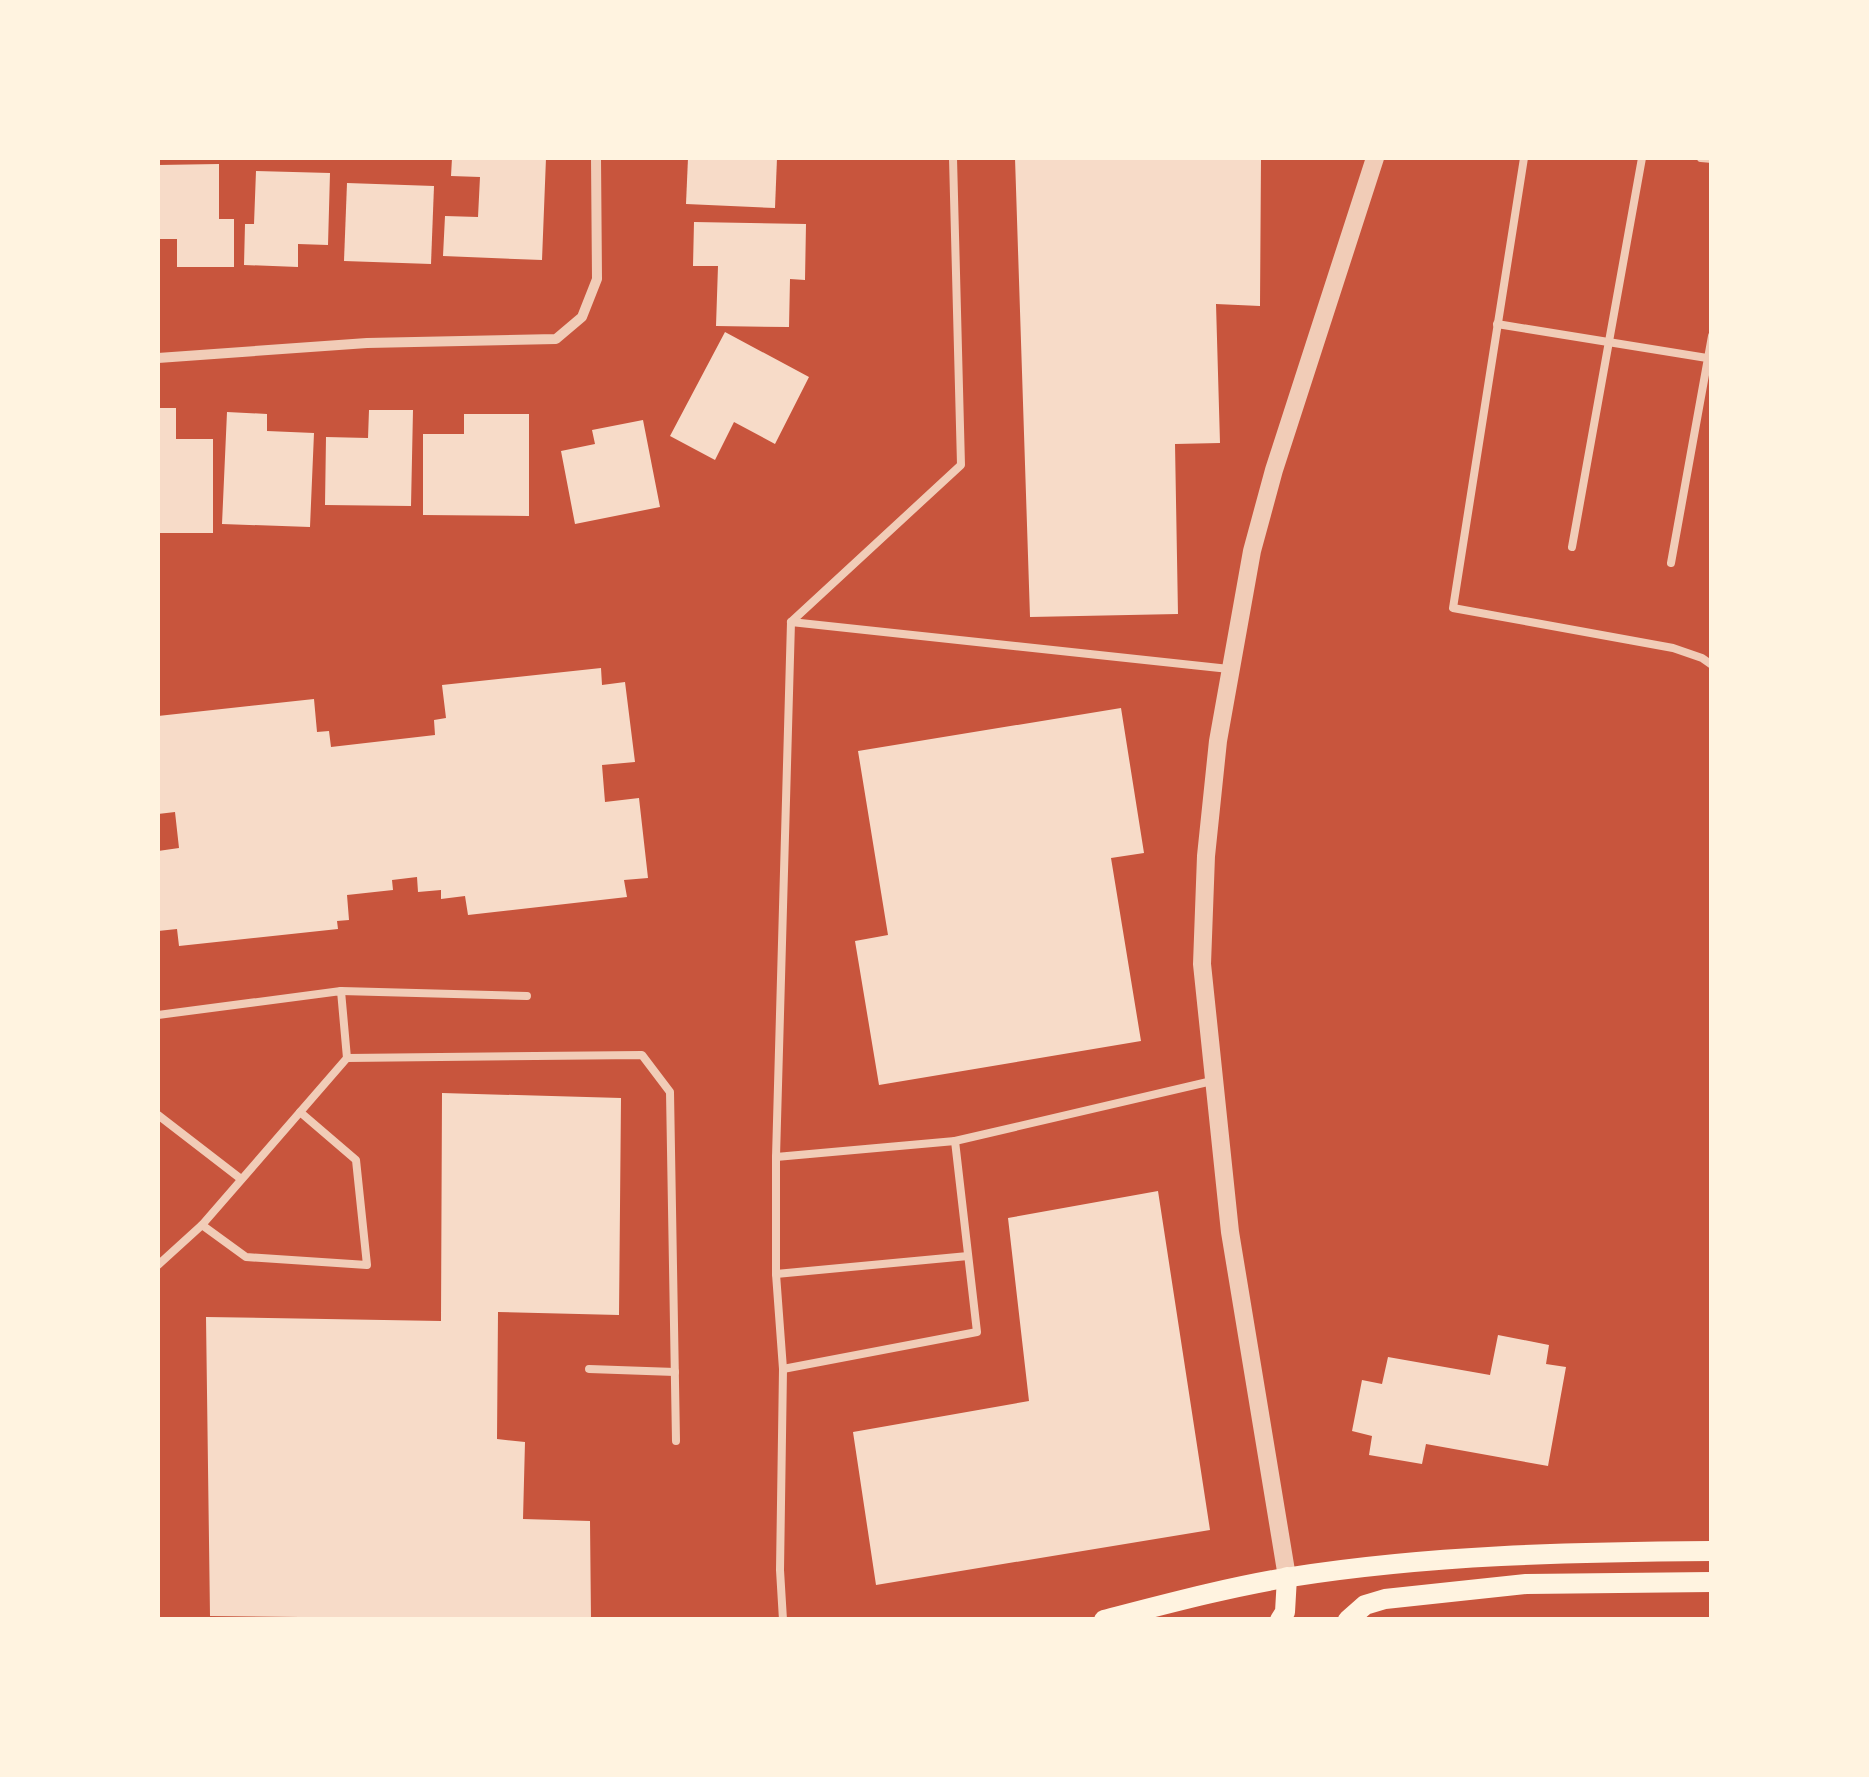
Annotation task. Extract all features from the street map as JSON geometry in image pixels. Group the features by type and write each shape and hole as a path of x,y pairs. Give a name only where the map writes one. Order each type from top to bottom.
{"main road":[{"path":"1104,1620 1287,1578 1373,1566 1509,1556 1712,1551"},
{"path":"1280,1620 1285,1612 1287,1578"},
{"path":"1348,1620 1365,1605 1385,1599 1526,1584 1712,1582"}],"street":[{"path":"158,358 367,343 556,339 582,317 597,280 596,158"},
{"path":"1287,1578 1230,1232 1202,964 1206,856 1218,741 1252,551 1274,470 1375,158"}],"lane":[{"path":"783,1620 783,1369 776,1274 776,1158 791,622 962,465 953,158"},
{"path":"1524,158 1452,608 1674,648 1712,666"},
{"path":"1572,546 1642,158"},
{"path":"1701,158 1712,159"},
{"path":"1497,324 1707,358"},
{"path":"1671,563 1712,336"},
{"path":"791,622 1230,670"},
{"path":"158,1265 202,1225 346,1058 341,991"},
{"path":"158,1015 341,991 527,996"},
{"path":"346,1058 642,1055 670,1092 676,1441"},
{"path":"776,1158 955,1141 1213,1080"},
{"path":"202,1225 246,1257 366,1265 356,1160 300,1112"},
{"path":"158,1115 241,1180"},
{"path":"783,1369 978,1332 955,1141"},
{"path":"776,1274 968,1256"},
{"path":"589,1369 675,1372"}],"building":[{"path":"452,158 546,158 542,260 443,256 445,216 478,217 480,177 451,176"},
{"path":"688,158 777,158 775,208 686,204"},
{"path":"1015,158 1261,158 1260,306 1216,304 1220,443 1175,444 1178,614 1030,617"},
{"path":"219,164 219,219 234,219 234,267 177,267 177,239 158,239 158,165"},
{"path":"256,171 330,173 328,245 298,244 298,267 244,265 245,224 254,224"},
{"path":"347,183 434,186 431,264 344,261"},
{"path":"694,222 806,224 805,280 790,279 789,327 716,326 718,266 693,266"},
{"path":"725,332 809,377 775,444 734,422 715,460 670,436"},
{"path":"158,408 176,408 176,439 213,439 213,533 158,533"},
{"path":"369,410 413,410 411,506 325,505 326,437 368,438"},
{"path":"227,412 267,414 267,431 314,433 310,527 222,524"},
{"path":"464,414 529,414 529,516 423,515 423,434 464,434"},
{"path":"643,420 660,507 575,524 561,451 595,444 592,430"},
{"path":"601,668 602,685 625,682 635,762 602,765 605,802 639,798 648,878 624,880 627,897 468,915 465,896 441,899 441,890 418,892 417,877 392,880 393,890 347,895 349,920 337,921 338,929 179,946 177,929 158,931 158,851 179,848 175,812 158,814 158,716 314,699 317,732 329,731 331,747 435,735 434,720 446,718 442,685"},
{"path":"1121,708 1144,853 1111,858 1141,1041 879,1085 855,941 888,935 858,751"},
{"path":"442,1093 621,1098 619,1315 498,1312 497,1439 525,1442 523,1519 590,1521 591,1620 210,1616 206,1317 441,1321"},
{"path":"1158,1191 1210,1530 876,1585 853,1432 1029,1401 1008,1218"},
{"path":"1498,1335 1549,1345 1546,1364 1566,1367 1548,1466 1426,1444 1422,1464 1369,1455 1372,1436 1352,1431 1362,1380 1382,1384 1388,1357 1490,1375"}]}
